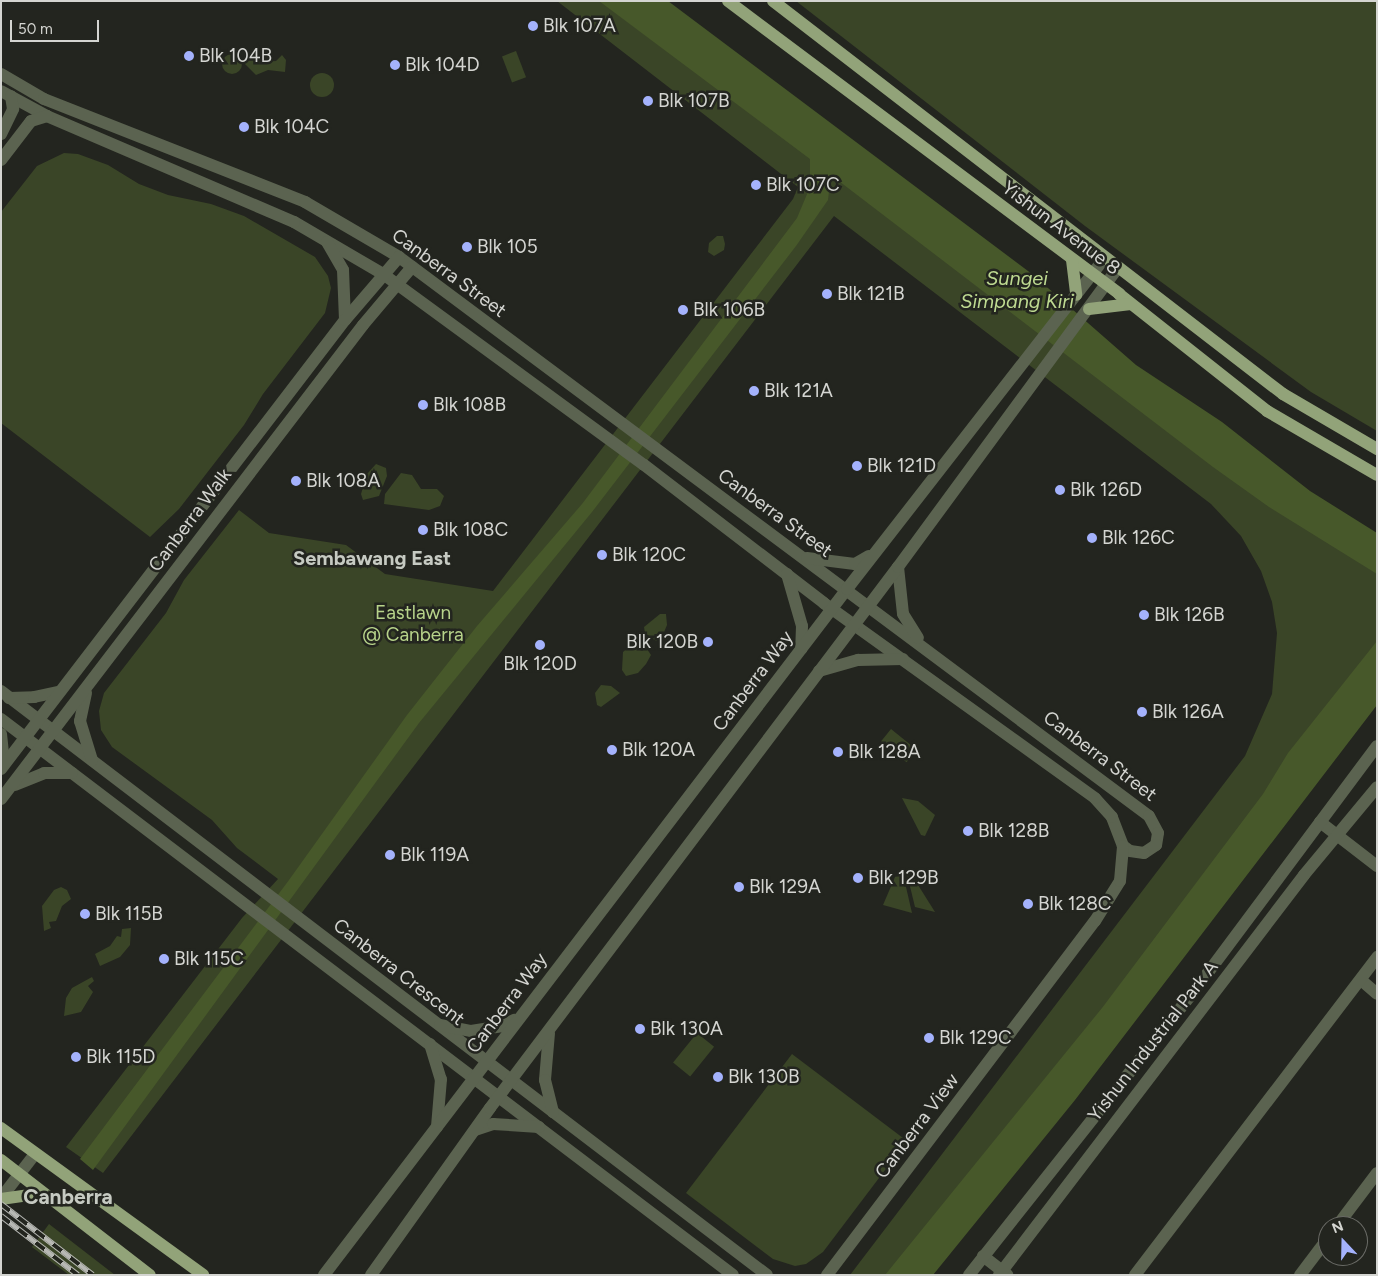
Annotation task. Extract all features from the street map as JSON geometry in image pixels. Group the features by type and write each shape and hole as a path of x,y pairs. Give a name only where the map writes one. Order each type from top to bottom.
{"main road":[{"name":"Yishun Avenue 8","path":"728,1 1092,275 1267,411 1377,475"},
{"name":"Yishun Avenue 8","path":"773,1 1283,394 1377,449"},
{"path":"1072,260 1075,296"},
{"path":"1088,310 1130,304"},
{"path":"1,1128 203,1275"},
{"path":"1,1160 150,1275"},
{"path":"1,1198 43,1193"}],"street":[{"name":"Canberra Street","path":"1,74 43,108 294,222 384,274 396,286 644,465 832,608 1095,798 1112,817 1123,846 1130,851 1144,852 1156,845 1158,833 1149,816 870,606 625,427 399,257 305,202 43,108 6,94"},
{"path":"1,134 13,109 6,94"},
{"path":"1,160 30,121 43,108"},
{"path":"325,239 343,270 345,320"},
{"name":"Canberra Walk","path":"3,766 345,320 399,257"},
{"name":"Canberra Way","path":"324,1275 875,552 1106,257"},
{"name":"Canberra Walk","path":"5,794 412,267"},
{"path":"371,1275 510,1082 549,1033 854,624 870,606 1106,286 1118,267"},
{"path":"804,558 855,564 875,552"},
{"path":"898,567 903,614 922,645"},
{"path":"787,574 798,606 801,649"},
{"path":"820,671 858,660 903,659"},
{"path":"91,681 80,721 92,761"},
{"name":"Canberra Crescent","path":"5,695 34,697 58,692"},
{"name":"Canberra Crescent","path":"5,695 54,730 510,1082 554,1112 767,1275"},
{"name":"Canberra Crescent","path":"1,719 40,750 77,774 430,1044 476,1077 733,1275"},
{"path":"1,734 3,766"},
{"name":"Yishun Industrial Park A","path":"969,1275 1195,990 1377,746"},
{"path":"5,794 44,773 77,774"},
{"name":"Yishun Industrial Park A","path":"983,1256 1003,1274 1336,835 1377,787"},
{"path":"1320,822 1377,866"},
{"name":"Canberra View","path":"826,1274 1095,921 1120,881 1123,846"},
{"path":"1135,1275 1377,957"},
{"path":"1361,980 1377,994"},
{"path":"437,1025 471,1031 503,1026 518,1018"},
{"path":"549,1033 545,1080 554,1112"},
{"path":"430,1044 441,1078 437,1128"},
{"path":"475,1130 493,1124 541,1127"},
{"path":"1,1198 35,1154"},
{"path":"1345,1216 1377,1174"},
{"path":"658,1217 664,1210 663,1197"},
{"path":"1300,1275 1318,1251"}],"green space":[{"name":"Eastlawn @ Canberra","path":"557,1 635,1 1377,544 1377,669 913,1275 850,1275 1245,756 1272,694 1277,633 1272,602 1261,571 1241,536 1211,504 834,216 103,1173 66,1147 242,918 278,879 237,848 212,820 112,747 101,730 99,711 104,693 166,613 184,580 239,510 269,533 346,545 385,574 493,591 793,199 798,187"},
{"path":"796,1 1377,1 1377,431 1311,392 1085,226"},
{"path":"516,51 526,77 512,83 502,56"},
{"path":"232,54 239,57 242,64 239,71 232,74 225,71 222,64 225,57"},
{"path":"255,54 257,60 262,62 276,61 282,55 286,60 285,72 268,70 256,75 244,63 245,58"},
{"path":"322,73 330,77 334,85 330,93 322,97 314,93 310,85 314,77"},
{"path":"64,153 78,154 108,165 139,184 168,195 211,204 244,216 315,257 328,276 331,288 325,313 263,394 244,425 179,509 150,537 1,423 1,212 37,166"},
{"path":"717,236 723,236 725,244 724,250 714,256 708,252 709,243"},
{"path":"376,464 386,468 387,476 379,496 363,500 361,494 367,474"},
{"path":"401,473 412,475 421,489 437,489 444,496 440,506 429,510 384,504 385,494"},
{"path":"660,614 666,614 667,625 662,637 656,641 645,633 644,627"},
{"path":"645,646 651,655 646,664 638,673 626,676 622,670 623,652 629,647"},
{"path":"601,685 611,686 620,693 601,707 597,705 595,693"},
{"path":"891,729 917,750 907,762 881,741"},
{"path":"902,798 918,801 935,815 925,836 921,835"},
{"path":"903,874 912,913 883,905 895,877"},
{"path":"907,874 913,877 935,912 915,907"},
{"path":"61,887 67,890 71,899 62,906 56,921 49,922 51,928 44,931 42,906 54,890"},
{"path":"131,928 130,945 120,957 100,966 95,954 110,946 117,936 121,937 122,929"},
{"path":"92,977 94,981 88,986 93,992 81,1012 64,1016 66,998 72,988"},
{"path":"697,1033 714,1047 690,1076 673,1063"},
{"path":"792,1054 907,1141 823,1252 806,1264 795,1266 773,1259 686,1193"},
{"path":"49,1224 115,1275 69,1275 32,1247"}],"water":[{"name":"Sungei Simpang Kiri","path":"599,1 668,1 1032,274 1136,365 1222,422 1310,491 1377,533 1377,574 1269,507 1213,467 831,175 828,200 796,246 592,512 419,723 93,1170 80,1159 289,880 407,715 477,626 582,504 797,218 810,187 810,159"},
{"path":"1377,641 1377,705 1075,1100 933,1275 885,1275 1102,1008 1263,794 1288,753"}],"railway":[{"path":"1,1204 93,1275"},
{"path":"1,1216 78,1275"}],"place":[{"name":"Blk 107A","path":"533,26"},
{"name":"Blk 104B","path":"189,56"},
{"name":"Blk 104D","path":"395,65"},
{"name":"Blk 107B","path":"648,101"},
{"name":"Blk 104C","path":"244,127"},
{"name":"Blk 107C","path":"756,185"},
{"name":"Blk 105","path":"467,247"},
{"name":"Blk 121B","path":"827,294"},
{"name":"Blk 106B","path":"683,310"},
{"name":"Blk 121A","path":"754,391"},
{"name":"Blk 108B","path":"423,405"},
{"name":"Blk 121D","path":"857,466"},
{"name":"Blk 108A","path":"296,481"},
{"name":"Blk 126D","path":"1060,490"},
{"name":"Blk 108C","path":"423,530"},
{"name":"Blk 126C","path":"1092,538"},
{"name":"Blk 120C","path":"602,555"},
{"name":"Blk 126B","path":"1144,615"},
{"name":"Blk 120B","path":"708,642"},
{"name":"Blk 120D","path":"540,645"},
{"name":"Blk 126A","path":"1142,712"},
{"name":"Blk 120A","path":"612,750"},
{"name":"Blk 128A","path":"838,752"},
{"name":"Blk 128B","path":"968,831"},
{"name":"Blk 119A","path":"390,855"},
{"name":"Blk 129B","path":"858,878"},
{"name":"Blk 129A","path":"739,887"},
{"name":"Blk 128C","path":"1028,904"},
{"name":"Blk 115B","path":"85,914"},
{"name":"Blk 115C","path":"164,959"},
{"name":"Blk 130A","path":"640,1029"},
{"name":"Blk 129C","path":"929,1038"},
{"name":"Blk 115D","path":"76,1057"},
{"name":"Blk 130B","path":"718,1077"}],"district":[{"name":"Sembawang East","path":"372,558"},
{"name":"Canberra","path":"68,1197"}]}
